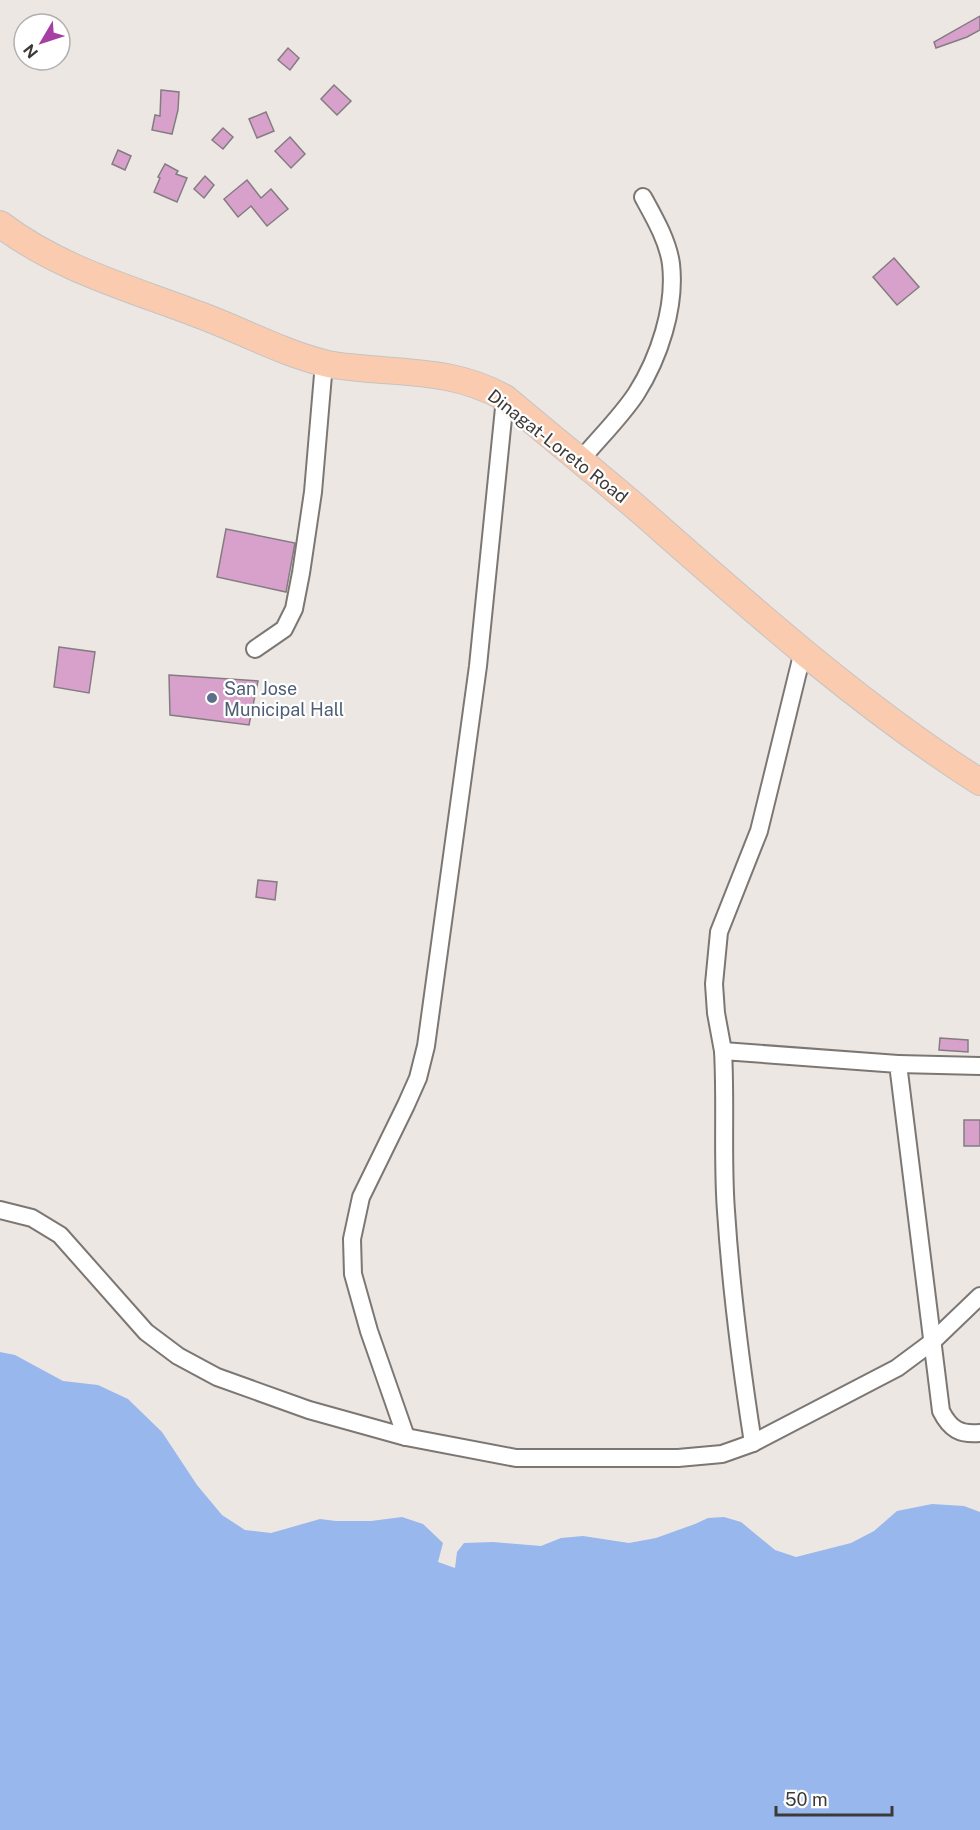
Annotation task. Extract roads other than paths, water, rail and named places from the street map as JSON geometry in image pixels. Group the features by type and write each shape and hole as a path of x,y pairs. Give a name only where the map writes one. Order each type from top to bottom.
{"main road":[{"name":"Dinagat-Loreto Road","path":"0,224 50,257 92,276 199,314 324,363 446,376 470,381 505,398 803,651 944,758 980,782"}],"street":[{"path":"580,461 635,396 649,371 663,330 672,291 671,262 657,223 643,197"},
{"path":"255,649 284,629 294,609 313,492 324,363"},
{"path":"406,1437 369,1331 353,1274 352,1239 361,1197 418,1078 426,1046 477,666 505,398"},
{"path":"753,1443 737,1340 726,1210 725,1081 714,984 719,932 759,831 803,651"},
{"path":"723,1051 898,1064 980,1065"},
{"path":"898,1064 941,1411 947,1423 955,1430 967,1434 980,1433"},
{"path":"0,1210 32,1218 60,1235 146,1332 178,1356 217,1377 309,1410 406,1437 516,1458 678,1458 722,1454 753,1443 897,1368 932,1342 980,1296"}],"water":[{"path":"0,1352 15,1355 63,1381 98,1385 128,1399 162,1432 197,1485 222,1515 245,1530 271,1533 320,1519 371,1521 402,1517 423,1524 443,1543 438,1562 455,1568 457,1552 464,1543 493,1542 541,1546 561,1538 583,1536 629,1543 656,1538 708,1518 724,1517 741,1522 775,1550 796,1557 851,1543 874,1531 897,1511 932,1504 964,1506 980,1512 980,1830 0,1830"}],"place":[{"name":"San Jose Municipal Hall","path":"212,698"}]}
